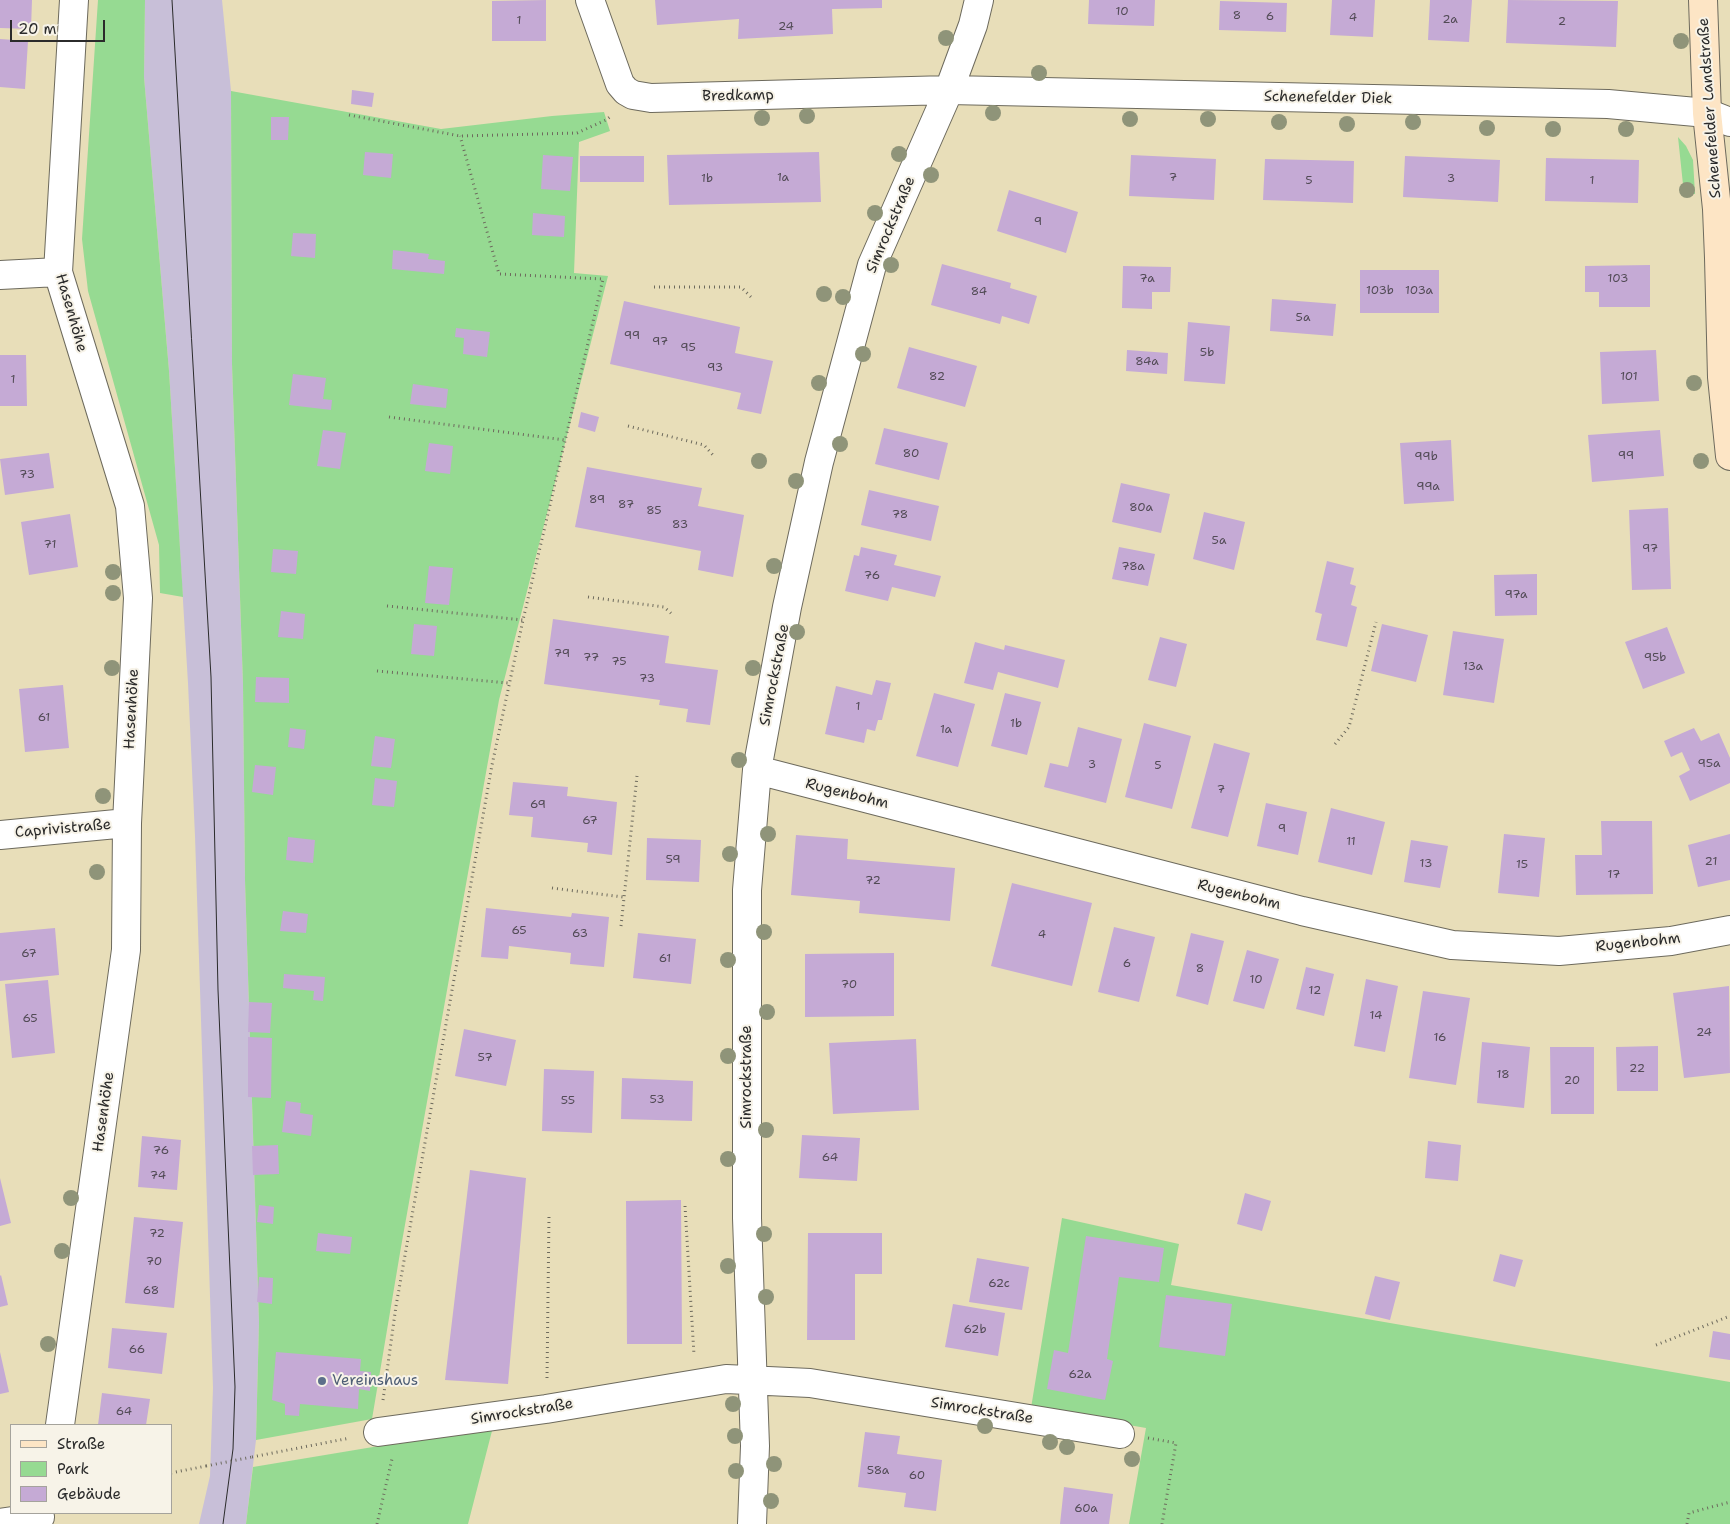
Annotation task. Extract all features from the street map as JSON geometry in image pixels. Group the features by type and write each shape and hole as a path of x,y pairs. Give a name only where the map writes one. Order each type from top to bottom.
{"street":[{"name":"Hasenhöhe","path":"60,1424 126,950 127,823 138,598 130,506 58,272 74,0"},
{"path":"590,0 616,76 626,91 633,95"},
{"name":"Simrockstraße","path":"752,1524 755,1446 747,1218 746,890 757,770 787,607 817,469 872,265 949,90 973,25 979,0"},
{"name":"Schenefelder Landstraße","path":"1703,0 1718,118 1716,209 1722,378 1730,456"},
{"name":"Bredkamp","path":"633,95 651,98 949,90"},
{"name":"Schenefelder Diek","path":"949,90 1608,104 1718,118"},
{"path":"0,275 58,272"},
{"name":"Rugenbohm","path":"757,770 1302,911 1452,946 1559,951 1671,942 1730,930"},
{"name":"Caprivistraße","path":"0,835 127,823"},
{"name":"Simrockstraße","path":"389,1431 546,1409 726,1379 810,1383 1120,1434"},
{"path":"0,1524 40,1518"}],"path":[{"path":"348,115 460,136 577,133 606,120 633,95"},
{"path":"378,1524 389,1431 396,1306 493,760 508,683 603,280 499,274 460,136"},
{"path":"654,287 741,286 751,297"},
{"path":"389,417 565,440"},
{"path":"628,426 704,444 713,454"},
{"path":"588,597 664,607 673,615"},
{"path":"387,606 523,620"},
{"path":"1335,744 1349,727 1376,622"},
{"path":"377,671 508,683"},
{"path":"493,760 500,762"},
{"path":"620,926 637,776"},
{"path":"552,888 624,896"},
{"path":"685,1206 696,1383"},
{"path":"546,1409 549,1215"},
{"path":"1656,1345 1730,1316"},
{"path":"172,1474 252,1456 389,1431"},
{"path":"1120,1434 1176,1442 1162,1524"},
{"path":"1687,1524 1689,1513 1730,1502"}],"shaded area":[{"path":"145,0 222,0 231,91 232,364 243,684 245,880 259,1322 256,1440 246,1524 199,1524 210,1476 213,1388 195,836 188,683 169,371 144,77"}],"green space":[{"path":"98,0 145,0 144,77 169,371 183,597 160,593 159,545 88,291 82,239"},
{"path":"231,91 441,129 604,112 610,131 579,142 574,273 608,276 499,700 372,1419 256,1440 259,1322 245,880 243,684 232,364"},
{"path":"1678,137 1686,146 1693,160 1695,194 1684,194"},
{"path":"1062,1218 1179,1244 1171,1285 1730,1382 1730,1524 1129,1524 1146,1428 1031,1408"},
{"path":"493,1427 468,1524 246,1524 253,1467"}],"building":[{"path":"0,0 32,0 31,29 0,28"},
{"path":"546,0 546,41 492,41 492,1"},
{"path":"655,0 882,0 882,8 832,9 833,34 738,39 739,19 657,25"},
{"path":"1089,0 1155,0 1154,26 1088,24"},
{"path":"1332,0 1375,0 1373,37 1330,35"},
{"path":"1430,0 1472,0 1469,42 1428,40"},
{"path":"1508,0 1618,1 1616,47 1506,43"},
{"path":"1220,1 1287,3 1286,32 1219,30"},
{"path":"0,39 28,41 25,89 0,87"},
{"path":"352,90 374,93 372,107 351,104"},
{"path":"271,117 289,117 288,140 271,140"},
{"path":"365,152 393,154 391,178 363,175"},
{"path":"819,152 821,202 669,205 667,155"},
{"path":"543,155 573,157 570,191 541,189"},
{"path":"1131,155 1216,159 1214,200 1129,196"},
{"path":"580,156 644,156 644,182 580,182"},
{"path":"1405,156 1500,160 1498,202 1403,197"},
{"path":"1546,158 1639,160 1638,203 1545,201"},
{"path":"1265,159 1354,161 1353,203 1263,200"},
{"path":"1009,190 1078,212 1066,253 997,231"},
{"path":"533,213 565,216 564,237 532,235"},
{"path":"293,233 316,234 315,258 291,256"},
{"path":"393,250 429,254 428,259 445,261 444,274 392,269"},
{"path":"942,264 1011,283 1010,288 1037,296 1029,324 1002,316 1000,324 931,305"},
{"path":"1650,265 1650,307 1599,307 1599,292 1585,292 1585,266"},
{"path":"1123,266 1171,267 1170,292 1152,292 1152,309 1122,308"},
{"path":"1360,270 1439,270 1439,313 1360,313"},
{"path":"1272,299 1336,304 1333,336 1270,331"},
{"path":"624,301 740,327 735,353 773,361 761,414 737,409 741,393 610,364"},
{"path":"1188,322 1230,326 1225,384 1184,381"},
{"path":"456,328 490,332 487,357 463,354 464,338 455,337"},
{"path":"909,347 977,366 965,407 897,388"},
{"path":"1127,350 1168,353 1167,374 1126,371"},
{"path":"1656,350 1659,401 1602,404 1600,352"},
{"path":"0,355 26,355 27,406 0,406"},
{"path":"293,374 326,378 323,399 332,400 331,410 289,405"},
{"path":"413,384 448,389 446,408 410,404"},
{"path":"581,412 599,417 595,432 578,427"},
{"path":"884,428 948,443 939,480 875,464"},
{"path":"323,430 346,433 340,469 317,466"},
{"path":"1660,430 1664,476 1592,482 1588,435"},
{"path":"1451,440 1454,501 1404,504 1400,443"},
{"path":"429,443 453,446 450,474 425,471"},
{"path":"49,453 54,488 5,495 0,459"},
{"path":"587,467 702,488 698,506 744,515 733,577 698,570 701,551 575,527"},
{"path":"1121,483 1170,494 1161,533 1112,522"},
{"path":"869,490 939,506 931,541 861,525"},
{"path":"1668,508 1671,589 1632,590 1629,510"},
{"path":"1204,512 1245,522 1234,570 1193,559"},
{"path":"70,514 78,567 29,575 21,522"},
{"path":"861,547 897,555 894,565 941,576 935,597 892,587 888,601 845,591 854,555 859,556"},
{"path":"1119,547 1155,554 1148,586 1112,579"},
{"path":"273,549 298,551 296,574 271,572"},
{"path":"1327,561 1354,568 1350,584 1356,586 1351,605 1357,607 1347,647 1316,640 1322,614 1315,612"},
{"path":"429,566 453,568 449,605 425,603"},
{"path":"1537,574 1537,615 1495,616 1494,575"},
{"path":"281,611 305,614 303,639 278,637"},
{"path":"553,619 669,636 665,663 718,670 710,725 686,722 688,709 659,705 660,700 544,684"},
{"path":"414,624 437,626 434,656 411,654"},
{"path":"1382,624 1428,635 1416,682 1371,671"},
{"path":"1667,627 1685,673 1643,689 1625,642"},
{"path":"1453,631 1504,639 1494,703 1443,695"},
{"path":"1160,637 1187,644 1176,687 1148,680"},
{"path":"975,642 1004,650 1005,645 1065,660 1058,688 998,672 993,690 964,683"},
{"path":"256,677 289,678 289,703 255,702"},
{"path":"876,680 891,683 882,720 878,720 875,731 867,729 864,743 825,734 836,686 872,695"},
{"path":"63,685 69,748 25,752 19,689"},
{"path":"934,693 975,704 958,767 916,756"},
{"path":"1005,693 1041,702 1027,755 991,746"},
{"path":"1144,723 1191,736 1172,809 1125,797"},
{"path":"1078,727 1122,739 1106,803 1044,787 1050,763 1068,767"},
{"path":"290,728 306,730 304,749 288,747"},
{"path":"1694,728 1701,741 1719,733 1730,758 1730,783 1690,801 1679,776 1690,770 1682,752 1671,757 1664,741"},
{"path":"375,736 395,739 391,768 371,766"},
{"path":"1214,743 1250,753 1228,837 1191,828"},
{"path":"255,765 276,767 273,795 252,792"},
{"path":"375,778 397,781 394,807 372,805"},
{"path":"513,782 568,787 567,796 617,802 612,855 587,852 588,843 531,837 533,817 509,815"},
{"path":"1266,803 1307,812 1298,855 1257,846"},
{"path":"1331,808 1385,822 1372,875 1318,862"},
{"path":"1601,821 1652,821 1653,894 1576,895 1575,855 1602,855"},
{"path":"1504,834 1545,838 1539,897 1498,893"},
{"path":"1730,834 1730,880 1698,887 1688,845"},
{"path":"796,835 848,839 847,859 955,868 950,921 859,913 860,901 791,895"},
{"path":"288,837 315,840 313,863 286,860"},
{"path":"647,838 701,840 699,882 646,880"},
{"path":"1411,840 1448,846 1440,888 1404,882"},
{"path":"1012,883 1092,903 1072,986 991,966"},
{"path":"486,908 571,917 572,913 609,917 604,967 570,964 571,953 509,946 508,959 481,957"},
{"path":"283,911 308,914 306,933 280,931"},
{"path":"1114,927 1155,937 1139,1002 1098,992"},
{"path":"55,928 59,975 0,981 0,933"},
{"path":"638,933 696,939 691,984 633,978"},
{"path":"1191,933 1224,941 1208,1005 1176,996"},
{"path":"1247,950 1279,959 1264,1009 1233,1001"},
{"path":"894,953 894,1016 805,1017 805,954"},
{"path":"1306,967 1334,974 1324,1016 1296,1009"},
{"path":"284,974 325,977 323,1001 313,1000 314,991 283,988"},
{"path":"1366,979 1398,986 1385,1052 1354,1046"},
{"path":"48,980 55,1053 12,1058 5,984"},
{"path":"1729,986 1730,1073 1684,1078 1673,993"},
{"path":"1423,991 1470,998 1456,1085 1409,1078"},
{"path":"249,1002 272,1003 270,1033 248,1032"},
{"path":"464,1029 516,1040 506,1086 455,1076"},
{"path":"248,1037 272,1038 271,1098 248,1097"},
{"path":"916,1039 919,1110 833,1114 829,1043"},
{"path":"1482,1042 1530,1047 1524,1108 1477,1103"},
{"path":"1658,1046 1658,1091 1617,1091 1616,1047"},
{"path":"1550,1047 1594,1047 1594,1114 1551,1114"},
{"path":"544,1069 594,1071 592,1133 542,1131"},
{"path":"622,1078 693,1081 692,1121 621,1119"},
{"path":"286,1101 301,1103 300,1113 313,1115 311,1136 282,1132"},
{"path":"802,1135 860,1138 857,1181 799,1178"},
{"path":"142,1136 181,1140 177,1190 138,1187"},
{"path":"1428,1141 1461,1145 1458,1181 1425,1178"},
{"path":"278,1145 279,1174 253,1175 252,1146"},
{"path":"470,1170 526,1178 508,1384 445,1380"},
{"path":"0,1178 11,1223 0,1226"},
{"path":"1245,1193 1271,1201 1262,1231 1237,1224"},
{"path":"681,1200 682,1344 627,1344 626,1201"},
{"path":"259,1205 274,1207 273,1224 257,1222"},
{"path":"134,1217 183,1222 174,1308 125,1303"},
{"path":"318,1233 352,1237 350,1254 316,1251"},
{"path":"808,1233 882,1233 882,1274 855,1274 855,1340 807,1340"},
{"path":"1086,1236 1164,1248 1159,1282 1119,1277 1107,1359 1113,1361 1105,1400 1047,1389 1054,1350 1068,1353"},
{"path":"1500,1254 1523,1260 1515,1287 1493,1281"},
{"path":"977,1258 1029,1267 1022,1310 969,1302"},
{"path":"0,1276 8,1305 0,1307"},
{"path":"1375,1276 1400,1282 1390,1320 1365,1314"},
{"path":"259,1277 273,1278 272,1304 257,1302"},
{"path":"1166,1295 1232,1304 1225,1356 1159,1347"},
{"path":"953,1304 1005,1313 998,1356 945,1347"},
{"path":"112,1328 167,1333 162,1374 108,1368"},
{"path":"1713,1331 1730,1334 1730,1360 1709,1357"},
{"path":"0,1352 9,1392 0,1394"},
{"name":"Vereinshaus","path":"276,1352 361,1359 360,1371 371,1372 370,1391 359,1389 358,1409 300,1404 299,1416 285,1415 285,1404 272,1400"},
{"path":"102,1393 150,1399 146,1424 98,1424"},
{"path":"865,1432 900,1436 897,1454 942,1460 936,1511 904,1507 906,1493 858,1487"},
{"path":"1064,1487 1113,1494 1109,1524 1060,1524"}],"tram line":[{"path":"172,0 211,677 218,990 235,1387 233,1449 223,1524"}],"place":[{"name":"Vereinshaus","path":"322,1381"}]}
